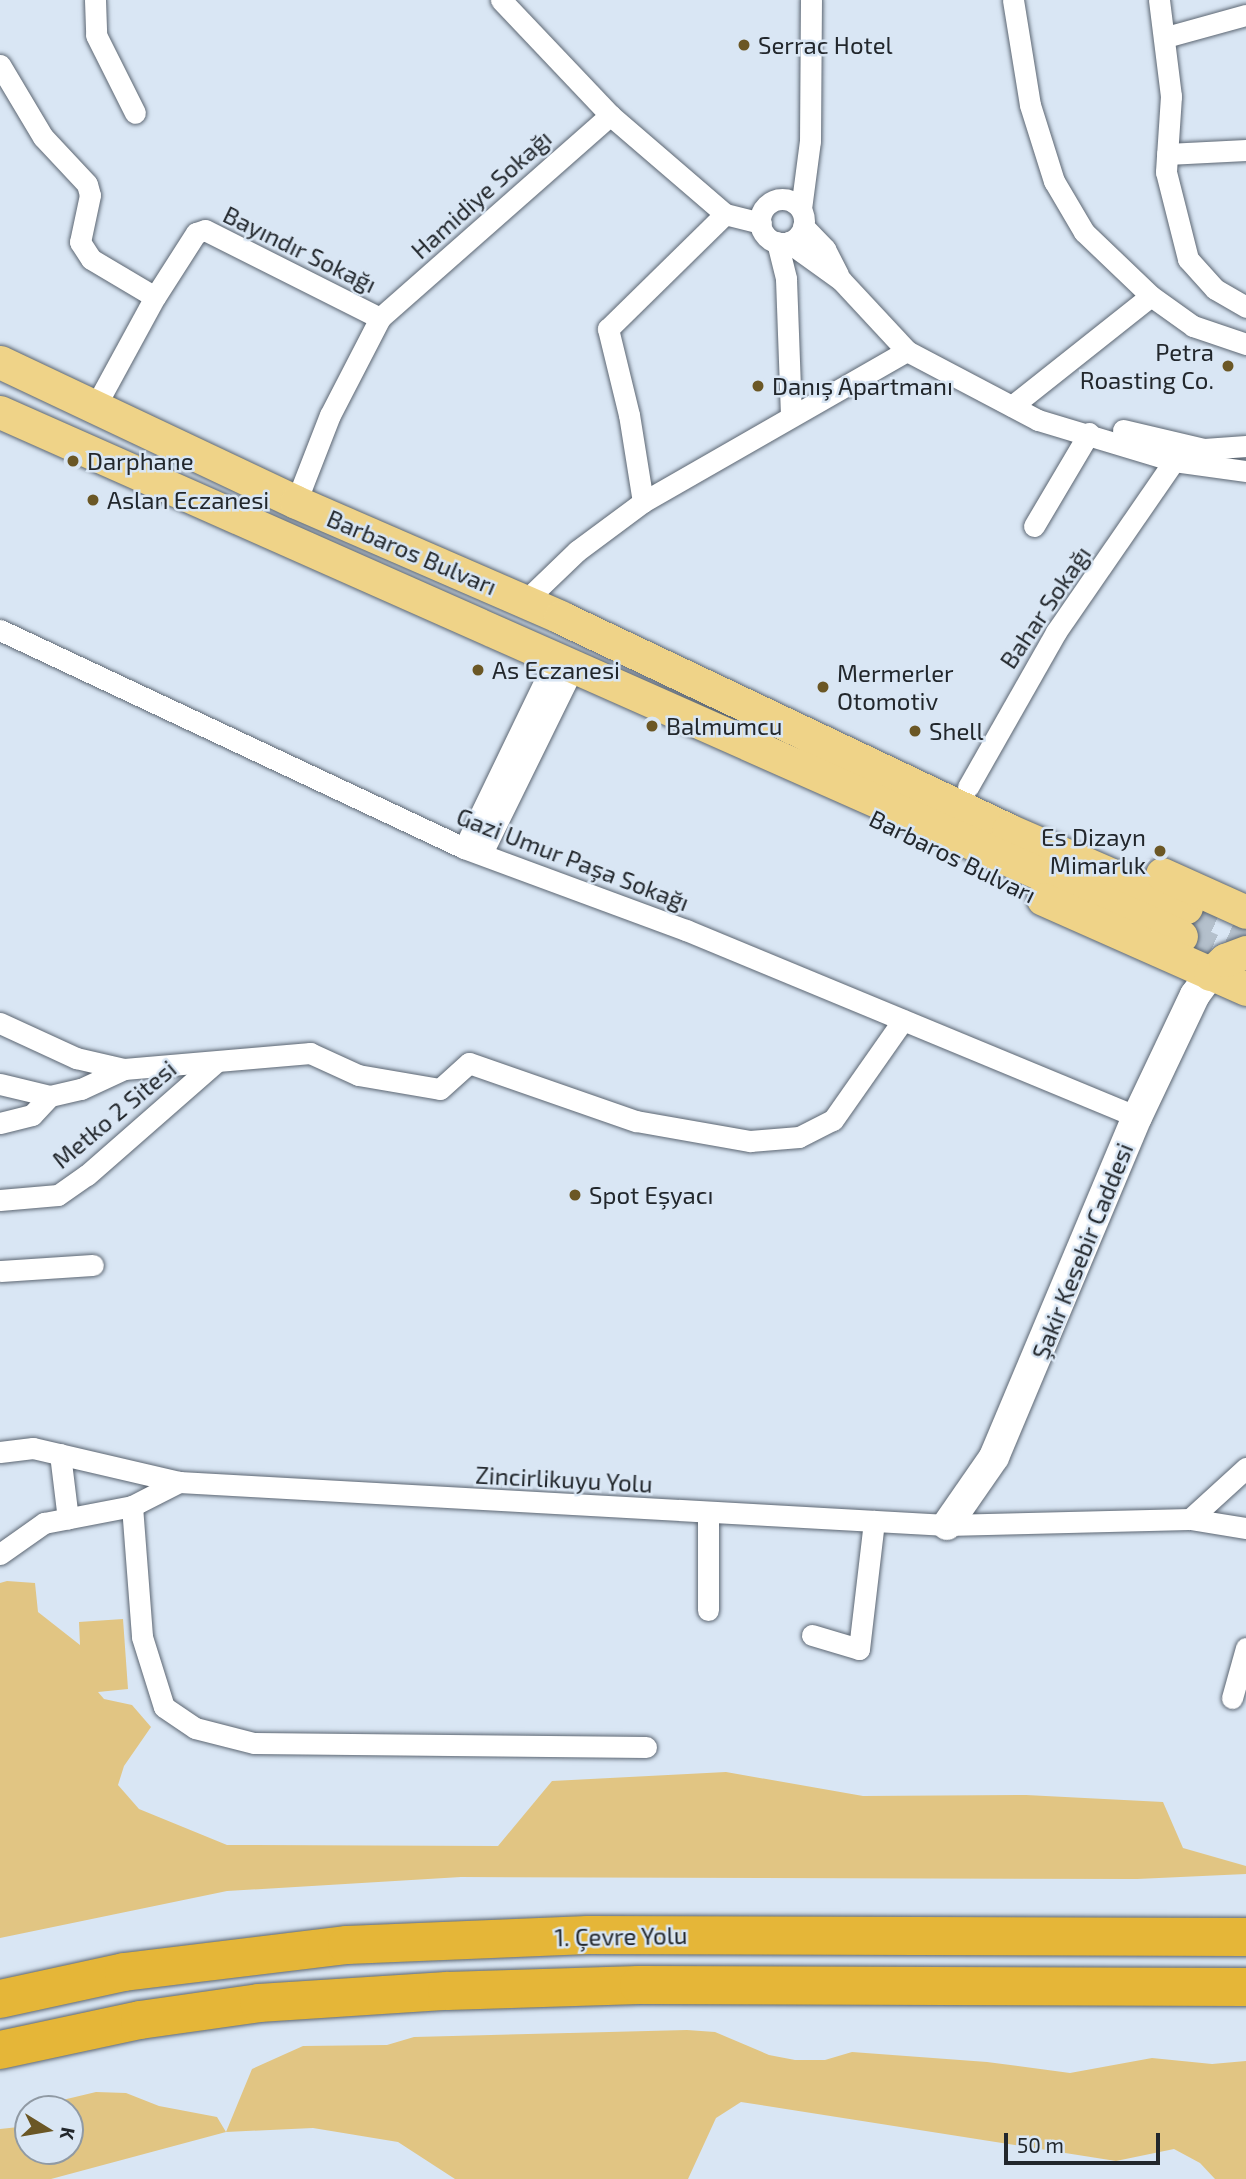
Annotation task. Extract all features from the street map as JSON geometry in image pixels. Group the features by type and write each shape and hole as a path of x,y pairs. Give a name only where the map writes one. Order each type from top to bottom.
{"highway":[{"name":"1. Çevre Yolu","path":"0,1999 124,1972 347,1945 602,1935 1246,1937"},
{"name":"1. Çevre Yolu","path":"0,2050 127,2022 245,2005 447,1991 639,1985 1246,1987"}],"main road":[{"name":"Barbaros Bulvarı","path":"0,362 96,405 296,502 525,601 826,740 1184,921 743,743 564,664 383,579 0,412"},
{"path":"383,579 431,589 502,614 517,612 525,601"},
{"name":"Barbaros Bulvarı","path":"826,740 864,742 1246,912"},
{"name":"Barbaros Bulvarı","path":"743,743 817,790 1246,989"},
{"path":"1210,974 1225,960 1246,952"}],"street":[{"path":"95,0 96,35 135,113"},
{"path":"500,0 610,115 725,214 761,223"},
{"path":"791,416 783,242 802,218 810,141 811,0"},
{"path":"1013,0 1031,105 1054,181 1084,232 1151,296 1193,326 1246,344"},
{"path":"1159,0 1166,37 1171,96 1166,172 1188,259 1215,289 1246,307"},
{"path":"1166,37 1246,15"},
{"path":"0,65 43,137 87,184 90,195 80,243 91,259 155,297"},
{"name":"Hamidiye Sokağı","path":"296,502 330,415 380,318 610,115"},
{"path":"810,141 781,199 765,208 761,223 767,237 783,242 841,280 907,351 1038,420 1089,433 1174,461 1246,471"},
{"path":"1167,154 1246,150"},
{"path":"781,199 802,218 825,249 841,280"},
{"path":"643,502 629,415 608,329 725,214"},
{"name":"Bayındır Sokağı","path":"96,405 155,297 196,233 205,230 380,318"},
{"path":"1012,406 1151,296"},
{"path":"525,601 577,551 643,502 907,351"},
{"path":"1012,406 1204,449 1246,446"},
{"path":"1034,526 1089,433"},
{"name":"Bahar Sokağı","path":"968,788 1056,632 1174,461"},
{"name":"Gazi Umur Paşa Sokağı","path":"0,630 473,851 687,930 1137,1117"},
{"path":"473,851 564,664"},
{"name":"Şakir Kesebir Caddesi","path":"947,1525 994,1457 1137,1117 1195,995 1210,974"},
{"path":"0,1023 76,1058 124,1069 310,1053 358,1075 440,1089 469,1063 636,1121 750,1141 799,1137 833,1121 903,1020"},
{"name":"Metko 2 Sitesi","path":"0,1200 58,1195 87,1175 215,1063"},
{"name":"Metko 2 Sitesi","path":"0,1084 50,1096 81,1089 124,1069"},
{"name":"Metko 2 Sitesi","path":"0,1123 32,1115 50,1096"},
{"path":"0,1271 93,1265"},
{"name":"Zincirlikuyu Yolu","path":"0,1452 33,1448 179,1482 947,1525 1190,1519 1246,1528"},
{"path":"60,1454 68,1518"},
{"path":"1190,1519 1246,1468"},
{"path":"0,1554 44,1523 132,1506 179,1482"},
{"path":"132,1506 142,1637 164,1707 195,1728 254,1743 646,1747"},
{"path":"708,1610 709,1513"},
{"path":"812,1635 859,1649 874,1521"},
{"path":"1232,1698 1246,1648"}],"shaded area":[{"path":"0,1583 35,1583 38,1612 80,1645 79,1622 123,1619 128,1689 98,1692 104,1699 132,1705 151,1727 124,1766 118,1785 139,1809 227,1845 498,1846 552,1781 726,1772 863,1796 1026,1795 1163,1802 1183,1848 1246,1866 1246,1874 1137,1879 461,1877 227,1891 0,1938"},
{"path":"687,2030 715,2032 769,2055 795,2060 825,2060 852,2052 987,2062 1070,2073 1152,2058 1212,2064 1246,2061 1246,2179 1215,2179 1200,2163 1174,2149 1116,2161 741,2102 716,2118 688,2179 455,2179 398,2142 313,2128 226,2132 252,2069 303,2046 387,2045 414,2037"},
{"path":"96,2092 126,2093 159,2106 217,2117 226,2132 51,2179 0,2179 0,2129 14,2128 14,2165 84,2165 83,2095"}],"tunnel":[{"path":"1186,907 1246,934"},
{"path":"1181,936 1246,965"}],"place":[{"name":"Serrac Hotel","path":"744,45"},
{"name":"Petra Roasting Co.","path":"1228,366"},
{"name":"Danış Apartmanı","path":"758,386"},
{"name":"Darphane","path":"73,461"},
{"name":"Aslan Eczanesi","path":"93,500"},
{"name":"As Eczanesi","path":"478,670"},
{"name":"Mermerler Otomotiv","path":"823,687"},
{"name":"Balmumcu","path":"652,726"},
{"name":"Shell","path":"915,731"},
{"name":"Es Dizayn Mimarlık","path":"1160,851"},
{"name":"Spot Eşyacı","path":"575,1195"}]}
